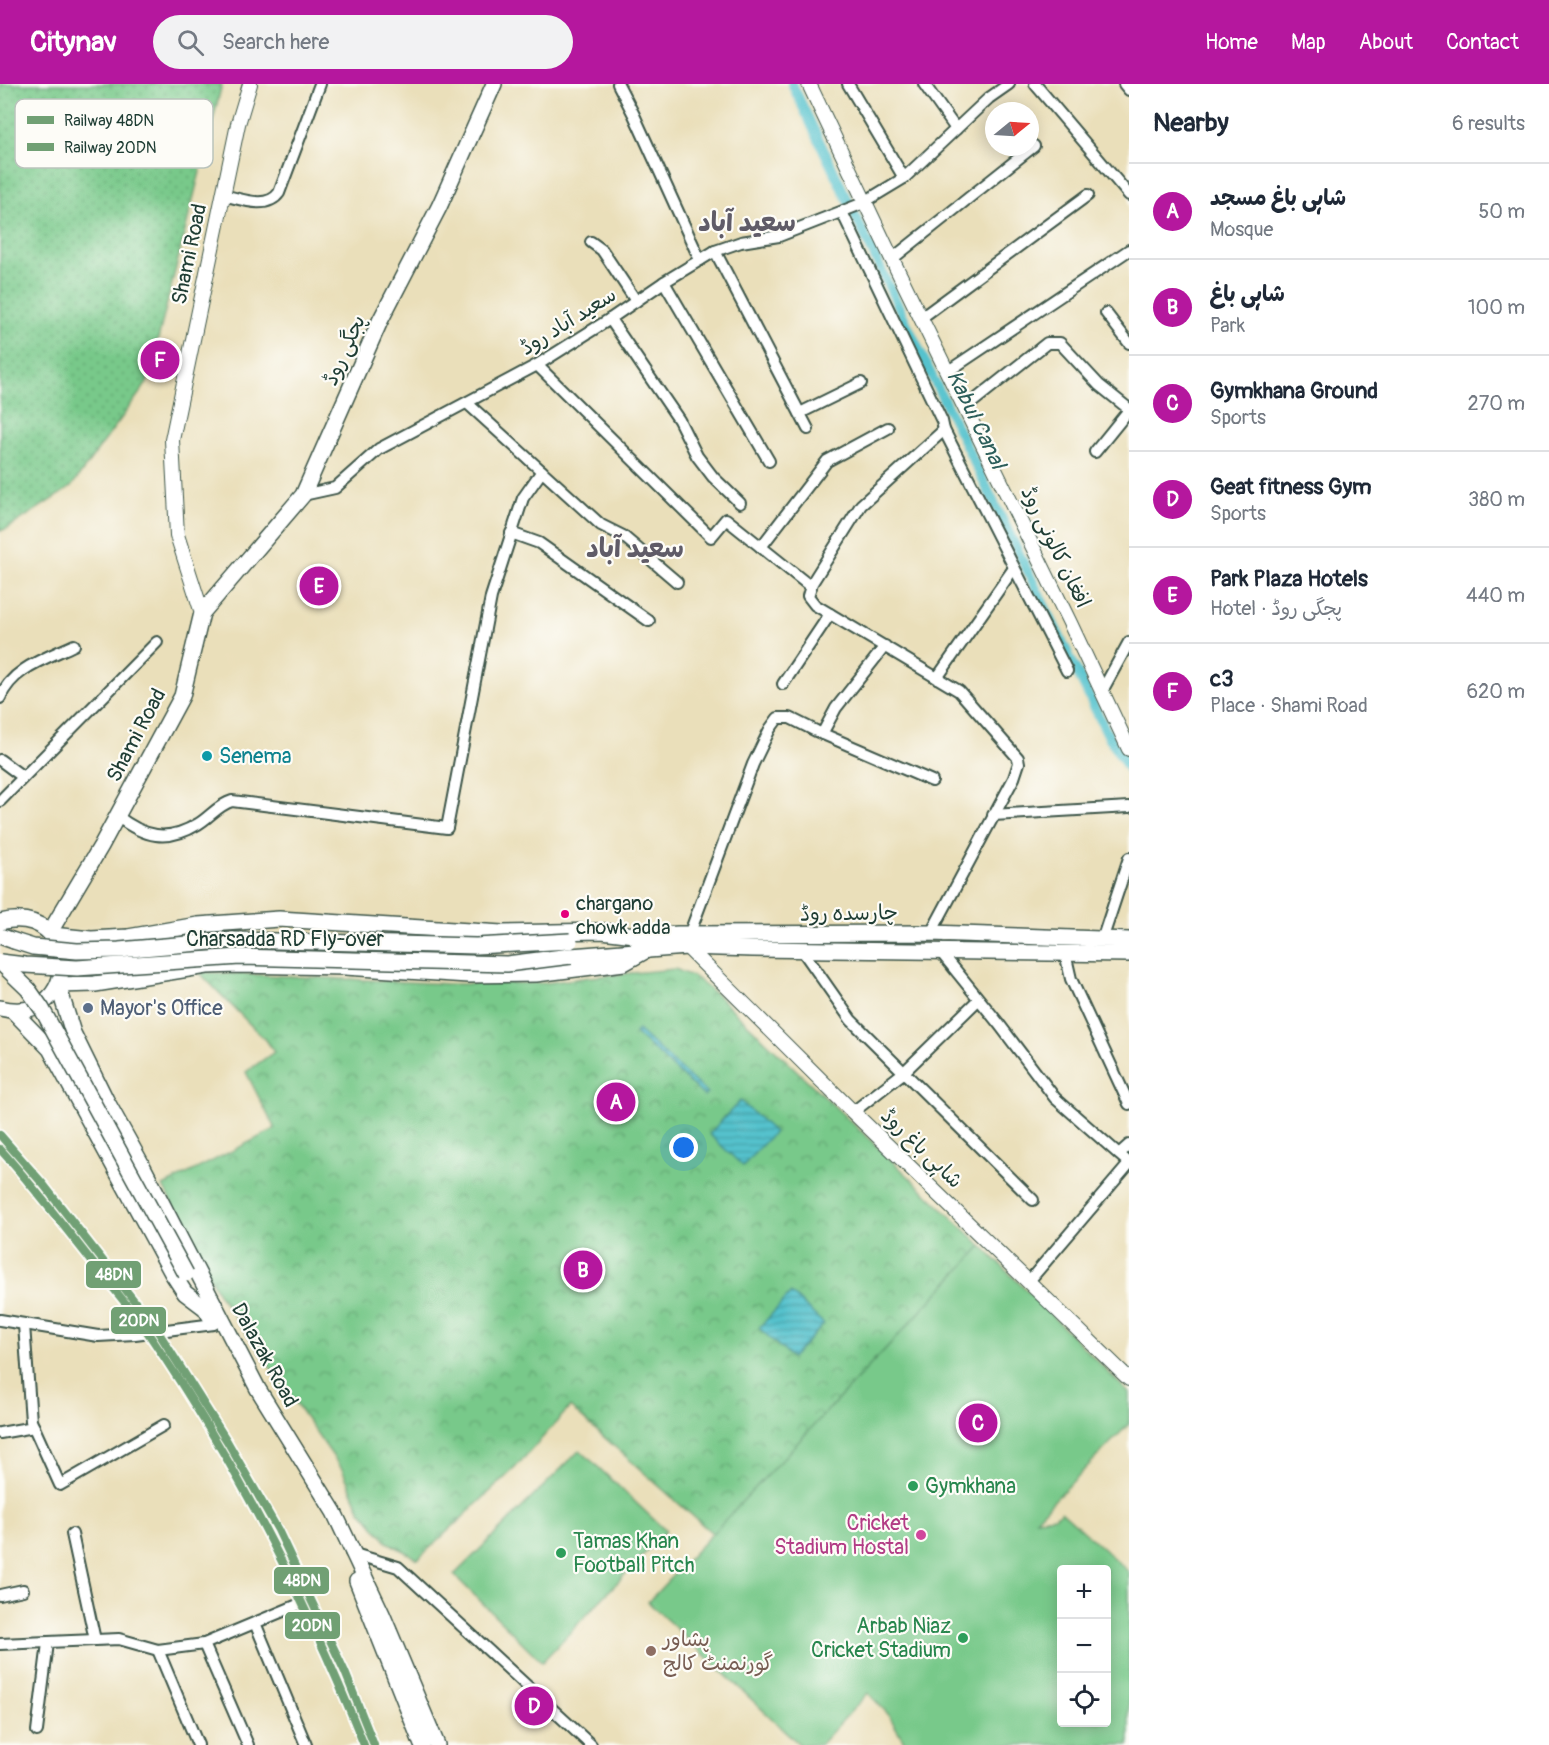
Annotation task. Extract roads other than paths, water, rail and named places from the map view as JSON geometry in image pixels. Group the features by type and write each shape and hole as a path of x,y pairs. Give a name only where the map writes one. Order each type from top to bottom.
{"main road":[{"name":"پجگی روڈ","path":"202,613 303,495 380,321 439,207 494,84"},
{"name":"Shami Road","path":"51,934 182,696 202,613"},
{"path":"0,922 15,918 34,922 51,934 61,951 63,968 58,985 48,999 32,1009 7,1010"},
{"path":"51,934 91,939 128,937 198,925 279,919 502,933 602,931 645,943"},
{"name":"چارسدہ روڈ","path":"570,949 684,938 931,933 1129,940"},
{"name":"Charsadda RD Fly-over","path":"7,938 33,947 77,951 119,950 234,940 570,949"},
{"name":"چارسدہ روڈ","path":"684,938 802,950 1129,954"},
{"path":"58,985 94,984 182,969 230,965 345,967 468,975 536,974 624,963 645,943"},
{"name":"Charsadda RD Fly-over","path":"0,962 77,968 240,957 507,964 570,949"},
{"path":"0,962 28,989 42,1009 205,1308"},
{"name":"Dalazak Road","path":"58,985 73,1033 106,1100 258,1389 334,1512 422,1745"},
{"name":"Dalazak Road","path":"7,1010 50,1049 172,1273 185,1293 205,1308 350,1553 436,1745"}],"street":[{"name":"Shami Road","path":"202,613 177,535 172,440 238,124 250,84"},
{"path":"223,195 264,203 275,198 279,193 320,84"},
{"path":"618,84 700,260"},
{"name":"افغان کالونی روڈ","path":"809,84 863,203 965,408 1129,749"},
{"path":"848,84 904,177"},
{"path":"924,84 956,129"},
{"name":"سعید آباد روڈ","path":"303,495 335,488 379,449 537,365 715,251 741,242 780,236 863,203 904,177 989,98 1009,84"},
{"path":"1035,84 1129,195"},
{"path":"1124,84 1129,90"},
{"path":"892,259 1021,156"},
{"path":"921,318 1088,195"},
{"path":"842,212 879,286 942,421 944,430 1066,671"},
{"path":"591,242 602,250 636,301"},
{"path":"947,372 1129,250"},
{"path":"715,251 808,429"},
{"path":"664,282 769,461"},
{"path":"1106,313 1129,343"},
{"path":"610,319 679,420 697,456 714,477 740,502"},
{"path":"965,408 1047,343 1060,343 1099,384 1129,410 1095,452"},
{"path":"537,365 711,537 726,519 811,587"},
{"path":"800,412 861,383"},
{"path":"466,403 601,525 623,536 677,582"},
{"path":"760,547 827,461 888,428"},
{"path":"931,933 1014,778 1019,763 1018,758 959,691 830,614 810,600 808,596 811,587 861,505 944,430"},
{"path":"117,816 134,829 163,837 198,824 224,803 232,801 447,828 491,597 523,498 542,471"},
{"path":"512,533 539,543 649,621"},
{"path":"937,678 1014,568"},
{"path":"783,684 830,614"},
{"path":"0,801 157,642"},
{"path":"1102,691 1129,642"},
{"path":"0,698 4,688 15,675 74,645"},
{"path":"822,734 836,708 885,646"},
{"path":"684,938 753,764 778,718 790,718 932,781"},
{"path":"0,760 23,777"},
{"path":"993,815 1129,807"},
{"path":"1102,940 1129,858"},
{"name":"شاہی باغ روڈ","path":"684,938 853,1112 1129,1379"},
{"path":"802,950 852,1020 1033,1200"},
{"path":"940,951 1055,1098 1129,1163 1029,1281"},
{"path":"1065,952 1071,979 1129,1104"},
{"path":"853,1112 903,1072 978,1000"},
{"path":"1119,1154 1129,1145"},
{"path":"0,1320 98,1336 135,1334 214,1324"},
{"path":"24,1325 31,1421 60,1485 164,1425"},
{"path":"0,1433 34,1427"},
{"path":"72,1534 95,1640"},
{"path":"350,1553 398,1567 591,1745"},
{"path":"0,1595 23,1590"},
{"path":"0,1644 119,1639 158,1650 204,1644 300,1604"},
{"path":"255,1623 306,1745"},
{"path":"38,1731 48,1643"},
{"path":"204,1644 248,1745"},
{"path":"158,1650 198,1745"}],"water":[{"path":"638,1030 707,1093 704,1096 635,1033"},
{"path":"740,1101 774,1132 743,1166 709,1134"},
{"path":"791,1293 824,1324 792,1358 759,1328"}],"waterway":[{"name":"Kabul Canal","path":"792,84 1109,737 1129,769"}],"rail line":[{"name":"48DN","path":"0,1135 43,1184 157,1330 227,1441 278,1530 345,1672 374,1745"},
{"name":"20DN","path":"0,1149 138,1320 182,1384 241,1484 294,1586 364,1745"}],"place":[{"name":"c3","path":"160,360"},
{"name":"Park Plaza Hotels","path":"319,586"},
{"name":"Senema","path":"207,756"},
{"name":"chargano chowk adda","path":"565,914"},
{"name":"Mayor's Office","path":"88,1008"},
{"name":"شاہی باغ مسجد","path":"616,1102"},
{"name":"شاہی باغ","path":"583,1270"},
{"name":"Gymkhana Ground","path":"978,1423"},
{"name":"Gymkhana","path":"913,1486"},
{"name":"Cricket Stadium Hostal","path":"921,1535"},
{"name":"Tamas Khan Football Pitch","path":"561,1553"},
{"name":"Arbab Niaz Cricket Stadium","path":"963,1638"},
{"name":"پشاور گورنمنٹ کالج","path":"651,1651"},
{"name":"Geat fitness Gym","path":"534,1706"}],"district":[{"name":"سعید آباد","path":"747,222"},
{"name":"سعید آباد","path":"635,548"}]}
